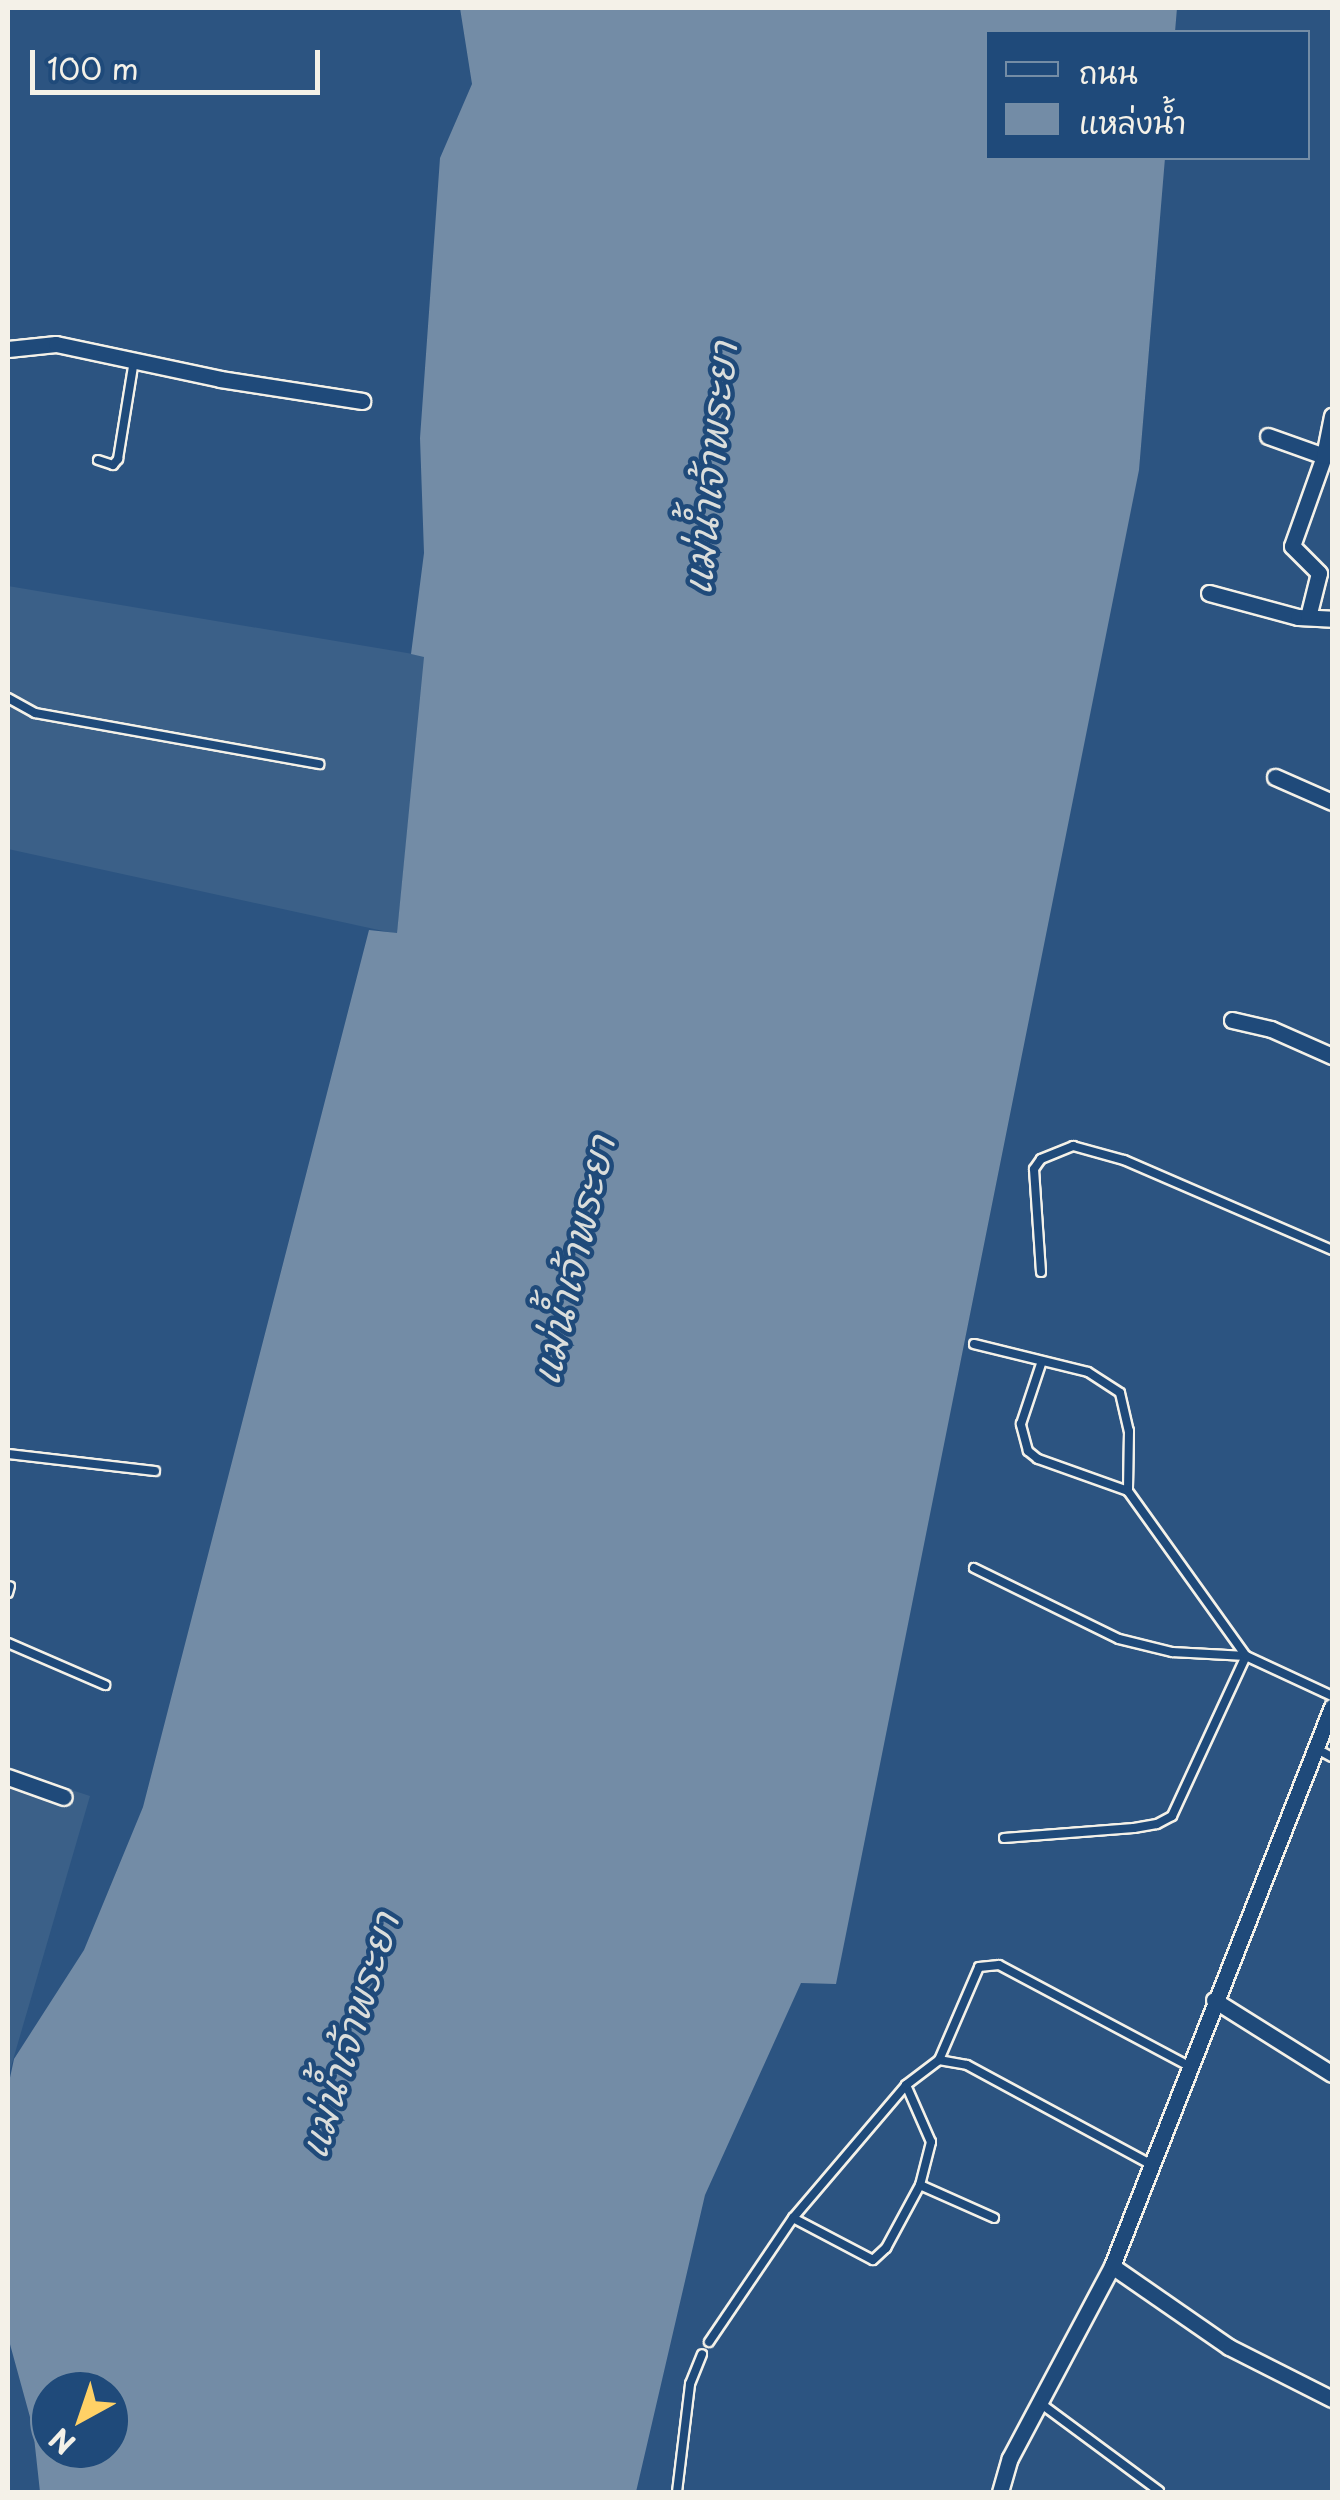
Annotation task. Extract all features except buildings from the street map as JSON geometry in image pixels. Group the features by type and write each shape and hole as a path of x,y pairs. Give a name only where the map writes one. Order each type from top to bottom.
{"street":[{"path":"8,349 56,344 362,400"},
{"path":"1308,617 1319,573 1292,546 1324,456 1332,416"},
{"path":"1268,436 1324,456"},
{"path":"1209,593 1308,617 1332,618"},
{"path":"1275,777 1332,802"},
{"path":"1232,1020 1271,1029 1332,1056"},
{"path":"1000,2492 1010,2458 1112,2266 1332,1707"},
{"path":"8,1777 64,1797"},
{"path":"1214,2000 1332,2074"},
{"path":"1112,2266 1243,2355 1332,2399"}],"lane":[{"path":"98,460 113,464 118,459 134,360"},
{"path":"8,698 35,714 319,764"},
{"path":"1041,1272 1034,1169 1041,1159 1072,1146 1124,1160 1332,1250"},
{"path":"974,1344 1088,1372 1120,1393 1129,1431 1128,1492 1150,1528 1230,1629 1246,1656"},
{"path":"1042,1361 1021,1424 1028,1451 1038,1459 1128,1492"},
{"path":"8,1454 155,1471"},
{"path":"974,1568 1120,1639 1172,1652 1246,1656 1332,1696"},
{"path":"8,1643 106,1685"},
{"path":"1004,1838 1134,1828 1157,1824 1172,1816 1246,1656"},
{"path":"1315,1748 1332,1757"},
{"path":"710,2342 792,2218 906,2085 939,2060 972,1977 988,1964 999,1965 1189,2066"},
{"path":"939,2060 967,2065 1152,2165"},
{"path":"792,2218 873,2260 886,2248 920,2185 930,2142 906,2085"},
{"path":"920,2185 994,2218"},
{"path":"677,2492 690,2384 702,2354"},
{"path":"1040,2403 1159,2492"}],"shaded area":[{"path":"8,586 425,656 397,934 8,849"},
{"path":"8,1769 90,1796 8,2077"}],"water":[{"name":"แม่น้ำเจ้าพระยา","path":"460,8 1177,8 1175,30 985,30 985,160 1165,160 1139,470 836,1984 801,1983 705,2195 636,2492 40,2492 38,2470 130,2470 130,2370 30,2370 30,2417 8,2337 8,2087 14,2059 84,1950 143,1807 369,930 397,933 424,657 411,654 424,553 420,438 440,158 472,84"}]}
